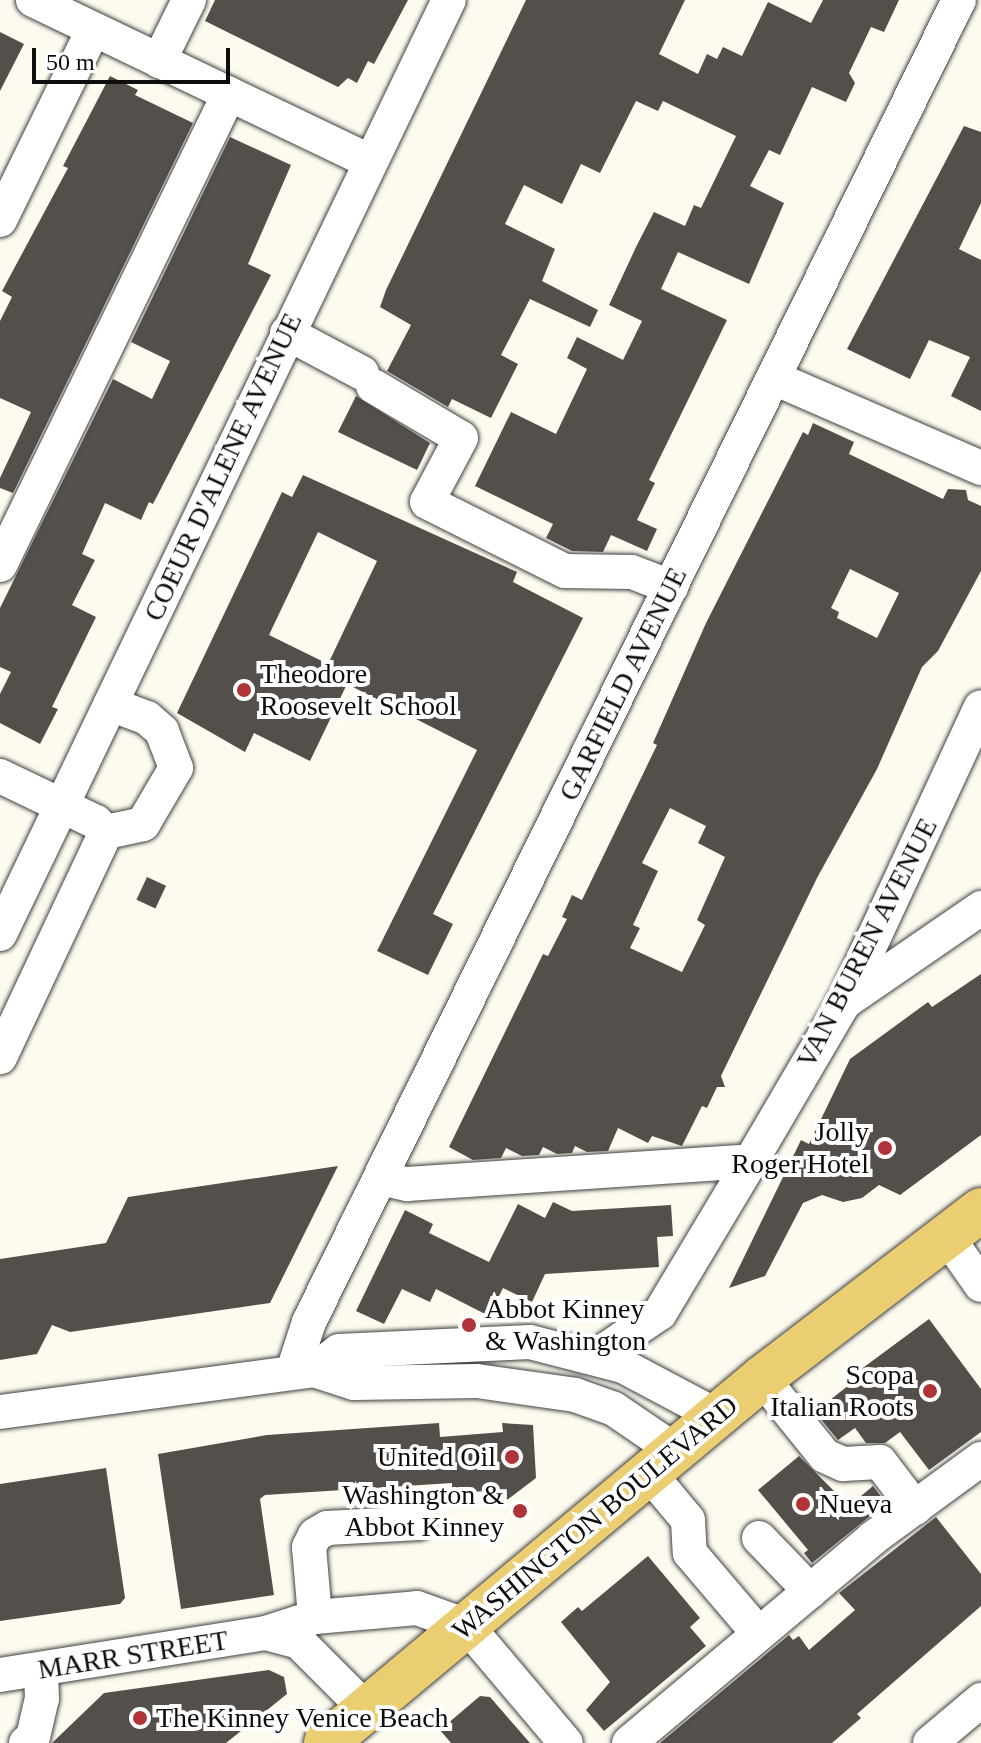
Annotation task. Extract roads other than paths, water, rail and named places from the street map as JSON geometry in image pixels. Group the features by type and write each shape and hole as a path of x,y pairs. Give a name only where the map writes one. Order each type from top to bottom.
{"main road":[{"name":"WASHINGTON BOULEVARD","path":"326,1743 762,1378 981,1210"}],"street":[{"path":"33,0 369,161"},
{"path":"159,61 189,0"},
{"name":"COEUR D'ALENE AVENUE","path":"0,934 449,0"},
{"name":"GARFIELD AVENUE","path":"303,1370 309,1322 959,0"},
{"path":"0,220 93,30"},
{"path":"0,565 229,94"},
{"path":"287,333 461,438 427,502 565,571 632,572 671,587"},
{"path":"774,378 981,468"},
{"path":"0,776 62,806 106,832 143,824 176,768 162,731 147,718 111,704"},
{"name":"VAN BUREN AVENUE","path":"595,1357 660,1313 751,1161 843,1004 981,707"},
{"path":"0,1057 106,832"},
{"path":"843,1004 981,908"},
{"path":"380,1178 407,1184 751,1161"},
{"path":"946,1235 981,1285"},
{"path":"0,1412 303,1370 339,1351 492,1341 530,1342 595,1357 717,1416"},
{"path":"303,1370 354,1383 477,1381 575,1395 614,1409 661,1461 688,1520 690,1553 759,1634"},
{"path":"762,1378 825,1456 843,1464 880,1462 915,1508"},
{"path":"629,1743 810,1591 981,1459"},
{"path":"315,1617 309,1547 315,1535 327,1528 419,1523"},
{"path":"759,1538 810,1591"},
{"name":"MARR STREET","path":"0,1675 266,1633 315,1617 417,1608 467,1626 566,1743"},
{"name":"MARR STREET","path":"266,1633 299,1642 366,1709"},
{"path":"26,1743 33,1737 42,1699 41,1670"},
{"path":"930,1743 981,1700"}],"place":[{"name":"Theodore Roosevelt School","path":"244,690"},
{"name":"Jolly Roger Hotel","path":"885,1148"},
{"name":"Abbot Kinney & Washington","path":"469,1325"},
{"name":"Scopa Italian Roots","path":"930,1391"},
{"name":"United Oil","path":"512,1457"},
{"name":"Nueva","path":"803,1504"},
{"name":"Washington & Abbot Kinney","path":"520,1511"},
{"name":"The Kinney Venice Beach","path":"140,1718"}]}
